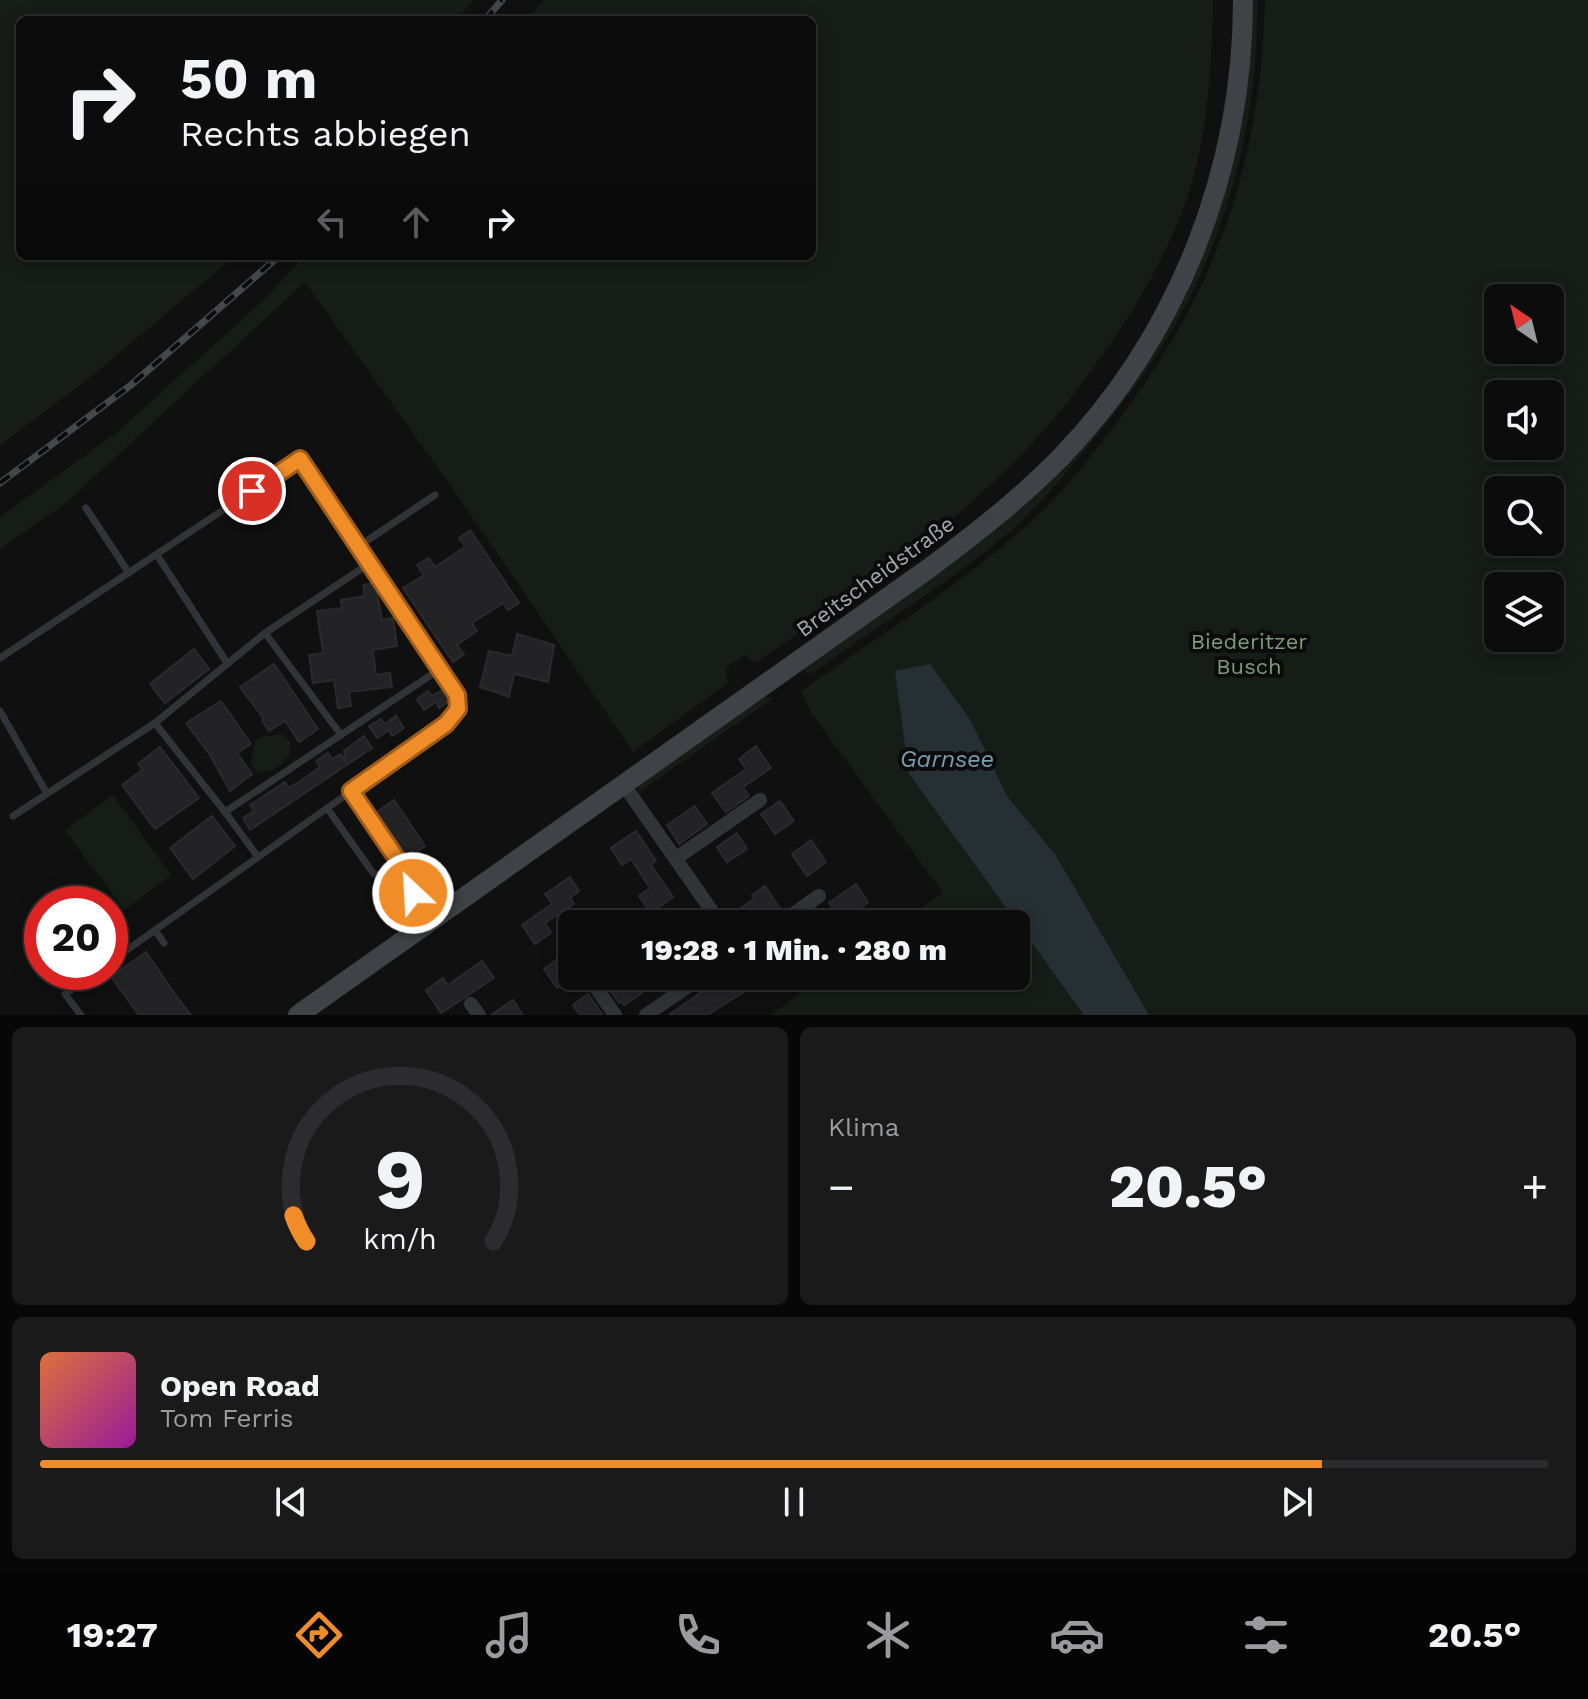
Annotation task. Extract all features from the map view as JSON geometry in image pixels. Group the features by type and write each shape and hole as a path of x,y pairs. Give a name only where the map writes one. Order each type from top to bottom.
{"street":[{"name":"Breitscheidstraße","path":"298,1015 984,526 1042,476 1098,415 1138,361 1185,276 1203,230 1231,132 1240,66 1243,0"},
{"path":"624,785 711,910"},
{"path":"675,859 760,800"},
{"path":"799,910 819,896"},
{"path":"598,990 615,1015"},
{"path":"646,1015 683,990"}],"lane":[{"path":"0,658 300,459 457,695 458,709 446,724 128,949"},
{"path":"359,546 435,495"},
{"path":"86,508 129,573"},
{"path":"157,555 227,663"},
{"path":"13,816 155,723 265,633 370,563"},
{"path":"265,633 341,735"},
{"path":"225,812 440,669"},
{"path":"0,711 46,792"},
{"path":"155,723 258,857"},
{"path":"351,791 397,859 413,893 432,921"},
{"path":"327,808 373,873 413,893"},
{"path":"155,930 164,943"},
{"path":"71,990 65,994 81,1015"}],"green space":[{"path":"0,0 473,0 459,16 16,16 16,260 230,260 88,379 0,445"},
{"path":"544,0 1213,0 1204,127 1189,191 1162,258 1138,301 1086,378 1007,470 939,530 830,612 755,663 745,655 726,668 728,683 633,752 451,486 305,282 66,503 0,549 0,517 116,433 266,298 301,260 816,260 816,16 530,16"},
{"path":"1252,0 1257,0 1252,89 1235,177 1206,262 1157,355 1083,452 1019,523 936,588 808,674 804,670 808,664 1094,431 1154,353 1206,247 1230,172 1247,85"},
{"name":"Biederitzer Busch","path":"1265,0 1588,0 1588,1015 1149,1015 1055,854 1007,796 971,721 909,774 1008,910 919,910 943,893 812,714 801,691 931,601 995,552 1060,492 1084,464 1149,377 1180,327 1205,277 1226,226 1254,118 1262,60"},
{"path":"767,697 773,698 638,793 639,786"},
{"path":"282,734 290,742 290,754 276,768 258,773 251,763 255,741"},
{"path":"113,795 171,875 128,907 128,886 106,886 65,830"},
{"name":"Biederitzer Busch","path":"1030,941 1084,1015 770,1015 806,990 1030,990"}],"water":[{"name":"Garnsee","path":"930,664 971,721 1007,796 1055,854 1149,1015 1084,1015 1030,941 1030,910 1008,910 909,774 895,671"}],"building":[{"path":"470,530 519,603 508,610 503,603 472,623 477,631 457,645 464,654 453,662 403,588 424,575 417,565 429,558 435,567 465,547 459,538"},
{"path":"375,583 382,620 393,618 397,646 373,650 376,675 390,673 392,687 349,692 351,706 338,708 334,680 313,683 309,655 323,653 317,611 342,608 341,600 365,596 363,585"},
{"path":"517,634 554,645 548,682 514,674 509,697 480,687 489,651 512,656"},
{"path":"194,649 209,669 165,703 150,684"},
{"path":"274,664 318,729 299,742 285,721 269,731 264,719 240,687"},
{"path":"444,689 451,700 439,708 436,702 424,710 417,699 428,691 432,696"},
{"path":"221,701 251,744 237,753 252,774 230,791 210,755 186,723"},
{"path":"396,716 404,728 392,736 389,730 377,738 369,726 381,719 385,724"},
{"path":"364,736 372,748 250,830 243,818 254,811 250,805 285,782 289,788 309,775 320,767 316,761 328,753 332,759 340,754 345,760 344,751"},
{"path":"756,746 771,768 743,787 749,796 726,812 712,793 746,769 739,759"},
{"path":"160,747 199,798 155,829 122,785 142,770 138,764"},
{"path":"394,800 425,846 405,860 374,814"},
{"path":"780,801 794,821 775,834 761,814"},
{"path":"695,806 707,824 679,844 667,825"},
{"path":"212,816 235,846 193,879 170,848"},
{"path":"636,831 656,861 651,865 673,897 655,910 649,910 639,896 650,888 631,859 622,865 611,848"},
{"path":"737,833 747,849 727,862 717,847"},
{"path":"811,840 826,862 807,876 792,854"},
{"path":"570,877 579,891 570,898 574,904 565,910 558,910 558,914 545,923 551,933 535,944 522,925 552,904 545,894"},
{"path":"856,884 868,902 857,910 834,910 829,903"},
{"path":"765,886 781,910 742,910 754,899 752,895"},
{"path":"146,952 191,1015 139,1015 121,990 128,990 128,965"},
{"path":"558,959 558,987 557,988 544,969"},
{"path":"482,961 494,978 441,1013 426,990 443,978 448,985"},
{"path":"610,990 640,990 642,993 624,1005 621,1001 619,1003"},
{"path":"704,990 747,990 707,1015 669,1015"},
{"path":"588,994 602,1015 580,1015 573,1005"},
{"path":"513,1000 523,1015 491,1015"}],"railway":[{"path":"488,16 502,0"},
{"path":"0,483 131,385 274,260"}],"route":[{"path":"252,491 300,459 457,695 458,709 446,724 351,791 397,859 413,893"}]}
